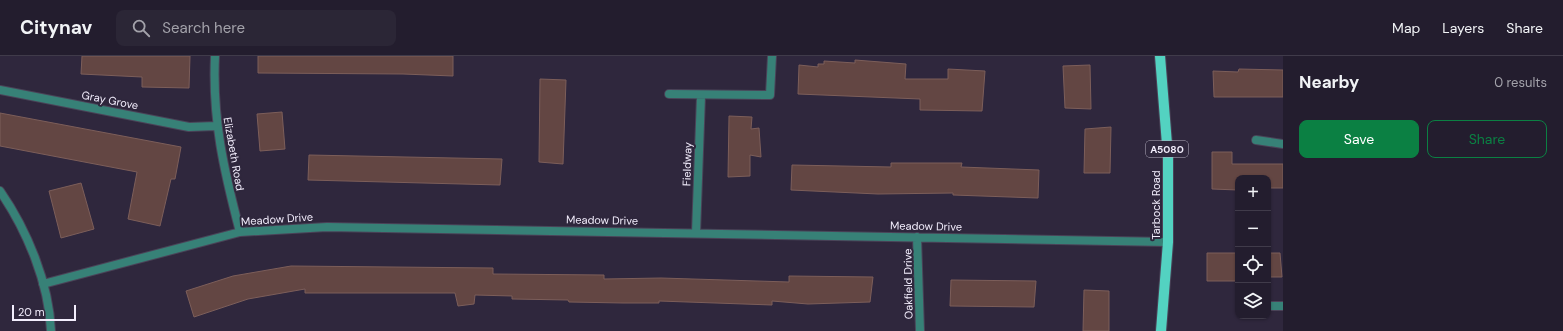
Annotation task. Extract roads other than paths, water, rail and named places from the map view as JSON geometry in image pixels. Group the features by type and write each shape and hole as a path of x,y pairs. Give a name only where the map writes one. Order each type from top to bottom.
{"main road":[{"name":"Tarbock Road","path":"1160,56 1168,157 1168,242 1161,331"}],"street":[{"name":"Elizabeth Road","path":"215,56 216,126 223,169 240,232"},
{"path":"669,94 701,96 770,95 772,56"},
{"name":"Gray Grove","path":"0,90 189,127 216,126"},
{"name":"Fieldway","path":"696,233 701,96"},
{"path":"1256,140 1283,144"},
{"path":"0,191 12,208 29,243 43,284 51,331"},
{"name":"Meadow Drive","path":"43,284 240,232 327,227 1168,242"},
{"name":"Oakfield Drive","path":"918,237 920,331"},
{"path":"1271,306 1283,306"}]}
